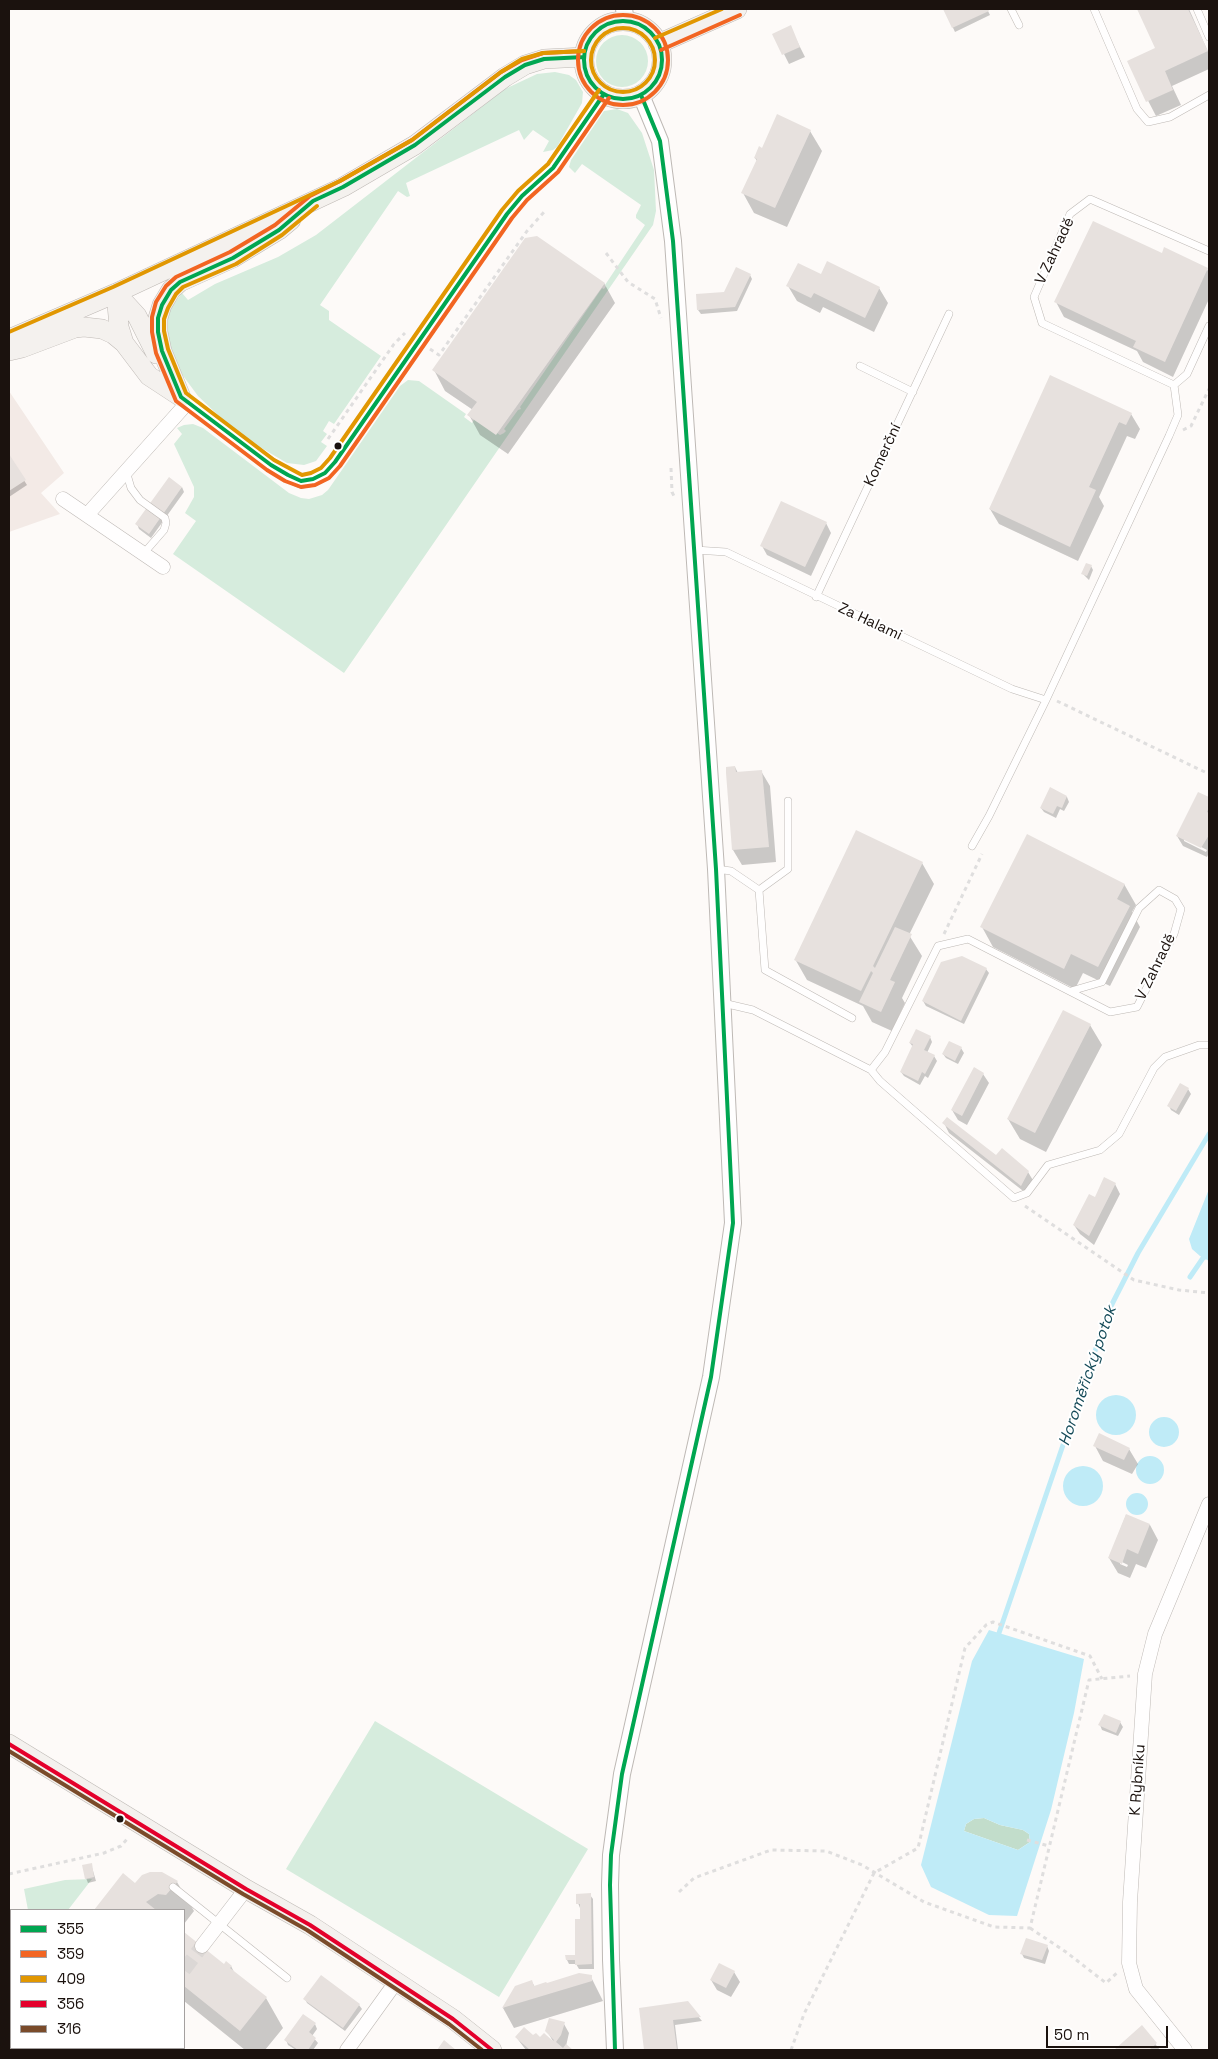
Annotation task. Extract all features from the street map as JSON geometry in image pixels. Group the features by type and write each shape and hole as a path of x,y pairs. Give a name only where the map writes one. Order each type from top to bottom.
{"main road":[{"path":"658,44 737,9"},
{"path":"625,15 645,28 658,44 662,56 659,73 650,88 641,95 628,99 616,99 595,88 588,79 584,57 587,45 593,35 603,27 625,15"},
{"path":"9,339 116,293 343,187 416,145 505,77 525,65 544,59 584,57"},
{"path":"181,394 162,351 158,332 158,318 162,305 171,290 180,282 233,258 279,230 313,201"},
{"path":"116,293 136,316 158,358 181,394"},
{"path":"116,293 119,327 124,343"},
{"path":"9,351 75,328 102,329 113,334 124,343 149,376 181,394"},
{"path":"9,1744 246,1889 310,1924 453,2019 492,2050"}],"street":[{"path":"87,515 126,471 181,394 271,465 288,475 302,481 313,479 325,473 335,462 507,214 522,196 553,168 604,94"},
{"path":"615,2050 610,1885 611,1855 622,1774 710,1377 733,1223 716,869 673,241 660,141 641,95"},
{"path":"63,499 163,567"},
{"name":"K Rybníku","path":"1185,2050 1136,1989 1129,1963 1130,1902 1145,1674 1155,1634 1209,1504"},
{"path":"202,1946 246,1889"},
{"path":"347,2050 396,1982"}],"lane":[{"path":"1011,9 1019,25"},
{"path":"1094,9 1137,109 1148,122 1170,117 1209,95"},
{"path":"1197,9 1209,37"},
{"name":"V Zahradě","path":"1174,386 1042,323 1034,297 1070,214 1090,199 1209,251"},
{"name":"Komerční","path":"816,597 949,314"},
{"path":"972,846 989,816 1046,700 1169,436 1178,415 1174,386 1187,374 1209,326"},
{"path":"860,366 913,392"},
{"path":"126,471 131,488 140,500 165,518 164,530 144,554"},
{"name":"Za Halami","path":"694,550 726,552 1012,690 1046,700"},
{"path":"759,890 788,869 788,801"},
{"path":"716,869 731,870 759,890"},
{"path":"759,890 765,970 852,1018"},
{"name":"V Zahradě","path":"938,946 968,939 1110,1012 1137,1007 1174,934 1181,909 1175,899 1159,890 1139,908 1102,982 1070,991"},
{"path":"871,1070 885,1052 938,946"},
{"path":"721,1003 753,1010 871,1070 880,1081 1014,1198 1027,1193 1048,1165 1100,1150 1119,1134 1154,1068 1165,1057 1199,1045 1209,1045"},
{"path":"173,1886 287,1978"}],"path":[{"path":"606,253 628,282 655,300 662,322"},
{"path":"1169,436 1191,426 1209,389"},
{"path":"670,463 674,498"},
{"path":"1046,700 1056,701 1209,774"},
{"path":"938,946 986,845"},
{"path":"1014,1198 1134,1280 1179,1290 1209,1293"},
{"path":"791,2050 804,2014 874,1873 918,1848 966,1648 986,1625 993,1622 1090,1656 1102,1678"},
{"path":"1030,1928 1047,1846 1089,1680 1145,1674"},
{"path":"9,1874 104,1853 121,1846 128,1838"},
{"path":"1027,1840 1047,1846"},
{"path":"679,1892 694,1878 771,1850 826,1851 862,1865 924,1902 994,1927 1030,1928 1066,1952 1106,1983 1129,1963"}],"shaded area":[{"path":"9,391 64,473 41,493 60,514 9,532"}],"green space":[{"path":"622,35 632,37 640,43 646,51 648,61 646,71 640,79 632,85 622,87 612,85 604,79 598,71 596,61 598,51 604,43 612,37"},
{"path":"555,72 569,75 576,80 583,92 582,103 557,147 543,152 549,141 533,130 524,140 519,130 406,183 410,196 407,197 398,191 320,305 329,311 329,320 381,356 334,424 329,421 323,431 327,434 321,442 327,446 316,461 304,465 287,463 258,446 220,417 198,396 181,373 166,336 168,312 182,293 188,300 215,284 278,257 316,235 505,89 537,74"},
{"path":"617,109 628,113 642,133 654,170 656,211 653,225 344,673 173,554 196,521 185,513 194,497 194,487 174,444 182,434 177,428 184,425 193,424 203,428 289,493 309,499 322,495 328,490 400,386 408,380 419,381 466,414 464,417 472,423 475,418 500,435 506,431 504,429 518,410 521,409 520,407 602,288 604,289 645,225 636,218 641,205 582,164 575,173 569,167 571,160 604,111"},
{"path":"375,1721 588,1849 499,1997 286,1869"},
{"path":"984,1818 1000,1825 1023,1830 1029,1834 1030,1842 1018,1850 964,1831 966,1824 974,1819"},
{"path":"92,1879 69,1909 28,1909 24,1889 65,1880"}],"water":[{"path":"1209,1189 1209,1261 1192,1249 1189,1239"},
{"path":"1120,1395 1127,1398 1133,1404 1136,1415 1135,1423 1127,1432 1120,1435 1112,1435 1105,1432 1097,1423 1096,1411 1099,1404 1108,1396"},
{"path":"1164,1417 1175,1421 1179,1432 1175,1443 1164,1447 1153,1443 1149,1432 1153,1421"},
{"path":"1150,1456 1160,1460 1164,1470 1160,1480 1150,1484 1140,1480 1136,1470 1140,1460"},
{"path":"1087,1466 1094,1469 1100,1475 1103,1486 1102,1494 1094,1503 1087,1506 1079,1506 1072,1503 1064,1494 1063,1482 1066,1475 1075,1467"},
{"path":"1137,1493 1145,1496 1148,1504 1145,1512 1137,1515 1129,1512 1126,1504 1129,1496"},
{"path":"989,1630 1084,1659 1074,1713 1051,1810 1017,1916 989,1915 931,1887 921,1865 972,1661","holes":["984,1818 1000,1825 1023,1830 1029,1834 1030,1842 1018,1850 964,1831 966,1824 974,1819"]}],"building":[{"path":"943,9 988,9 989,11 952,28"},
{"path":"1137,9 1188,9 1208,51 1165,71 1173,90 1146,102 1127,61 1155,48"},
{"path":"791,25 800,47 782,55 772,34"},
{"path":"777,114 811,130 775,208 741,193 757,159 754,158 759,146 762,148"},
{"path":"1093,221 1162,253 1164,247 1208,268 1165,362 1133,347 1136,341 1054,302"},
{"path":"537,236 605,283 496,435 467,415 477,402 432,370 525,238"},
{"path":"827,261 880,287 865,318 814,293 811,298 786,286 798,263 821,274"},
{"path":"736,267 751,274 735,307 697,310 696,294 724,292"},
{"path":"1050,375 1132,413 1126,425 1119,422 1089,487 1096,490 1070,547 989,509"},
{"path":"9,454 26,480 9,491"},
{"path":"169,477 182,487 149,534 135,524"},
{"path":"781,501 827,522 805,567 760,546"},
{"path":"1086,563 1092,565 1087,576 1081,574"},
{"path":"735,766 736,772 762,770 769,847 732,850 726,767"},
{"path":"1050,787 1067,796 1062,808 1057,806 1053,814 1040,808"},
{"path":"1198,792 1209,797 1207,812 1209,813 1209,835 1201,848 1176,836"},
{"path":"856,830 923,862 873,966 875,968 895,927 912,934 890,980 895,982 881,1012 859,1002 873,973 871,971 861,991 794,960"},
{"path":"1027,834 1125,884 1117,899 1130,906 1098,967 1071,954 1064,969 980,927"},
{"path":"962,956 987,968 961,1021 922,1001 941,962"},
{"path":"1063,1010 1091,1024 1035,1133 1007,1119"},
{"path":"916,1029 931,1036 924,1050 935,1055 925,1074 922,1072 918,1081 900,1072 913,1044 909,1043"},
{"path":"949,1041 962,1047 955,1061 942,1054"},
{"path":"974,1067 984,1073 962,1116 951,1110"},
{"path":"1180,1083 1189,1088 1176,1111 1167,1106"},
{"path":"947,1117 996,1155 1002,1148 1029,1171 1021,1186 942,1123"},
{"path":"1104,1177 1116,1183 1089,1236 1073,1225 1089,1194 1095,1197"},
{"path":"1099,1433 1130,1448 1124,1460 1093,1446"},
{"path":"1126,1514 1150,1524 1138,1554 1127,1549 1122,1564 1108,1558"},
{"path":"1104,1714 1121,1721 1116,1733 1098,1725"},
{"path":"92,1863 94,1877 85,1879 82,1865"},
{"path":"150,1872 162,1872 178,1881 166,1895 158,1894 146,1902 155,1909 95,1909 123,1873 135,1883 142,1875"},
{"path":"591,1893 592,1964 575,1965 575,1960 566,1960 565,1955 575,1955 575,1919 580,1919 580,1904 576,1904 576,1894"},
{"path":"185,1933 224,1964 226,1961 232,1966 230,1968 267,1997 240,2031 185,1987"},
{"path":"1026,1938 1048,1945 1042,1960 1020,1954"},
{"path":"719,1963 735,1971 726,1988 710,1980"},
{"path":"579,1973 592,1975 592,1981 502,2008 515,1986 532,1980 534,1986"},
{"path":"321,1975 360,2004 343,2028 303,1999"},
{"path":"688,2001 701,2017 673,2020 677,2050 644,2050 639,2008"},
{"path":"303,2014 316,2023 309,2032 316,2038 308,2050 298,2050 284,2040"},
{"path":"549,2018 565,2022 561,2035 556,2042 563,2048 566,2044 573,2050 530,2050 515,2037 524,2027 533,2035 536,2033 540,2037 544,2033 553,2041 545,2031"},
{"path":"1142,2025 1157,2043 1149,2050 1114,2050"},
{"path":"444,2040 456,2050 437,2050"},
{"path":"10,2046 10,2049 70,2049 69,2050 9,2050"}],"waterway":[{"name":"Horoměřický potok","path":"999,1633 1109,1310 1138,1253 1209,1134"},
{"path":"1190,1277 1203,1258 1209,1255"}],"tunnel":[{"path":"185,1969 202,1946"}],"transit line":[{"name":"409","path":"655,38 722,9"},
{"name":"359","path":"623,15 640,18 655,28 665,43 668,60 665,77 655,92 640,102 623,105 606,102 591,92 581,77 578,60 581,43 591,28 606,18 623,15"},
{"name":"359","path":"661,50 740,15"},
{"name":"355","path":"623,21 638,24 655,38 659,45 662,60 659,75 645,92 638,96 623,99 608,96 591,82 587,75 584,60 587,45 601,28 608,24 623,21"},
{"name":"409","path":"617,28 629,28 646,37 653,48 655,60 653,72 646,83 629,92 617,92 605,87 596,78 591,66 591,54 596,42 605,33 617,28"},
{"name":"359","path":"584,51 543,53 522,60 501,72 412,140 310,196 275,225 230,252 176,277 166,286 156,302 152,317 152,332 156,353 176,401 267,470 285,481 301,487 315,485 329,478 340,466 512,218 527,200 558,172 609,98"},
{"name":"409","path":"9,332 113,287 340,181 412,140 501,72 522,59 543,53 584,51"},
{"name":"355","path":"584,57 544,59 525,65 505,77 415,145 343,187 313,201 279,230 233,258 180,282 171,290 162,305 158,318 158,332 162,351 181,397 271,465 288,475 301,481 313,479 325,473 335,462 507,214 522,196 553,168 604,94"},
{"name":"409","path":"317,206 282,235 236,264 183,287 176,294 164,319 164,331 168,349 186,393 274,460 302,475 321,468 330,458 502,210 518,191 548,164 599,90"},
{"name":"355","path":"615,2050 610,1885 611,1855 622,1774 711,1377 733,1223 716,869 673,241 660,141 641,95"},
{"name":"356","path":"9,1744 246,1889 310,1925 453,2019 492,2050"},
{"name":"316","path":"9,1751 243,1894 307,1930 449,2024 482,2050"}]}
